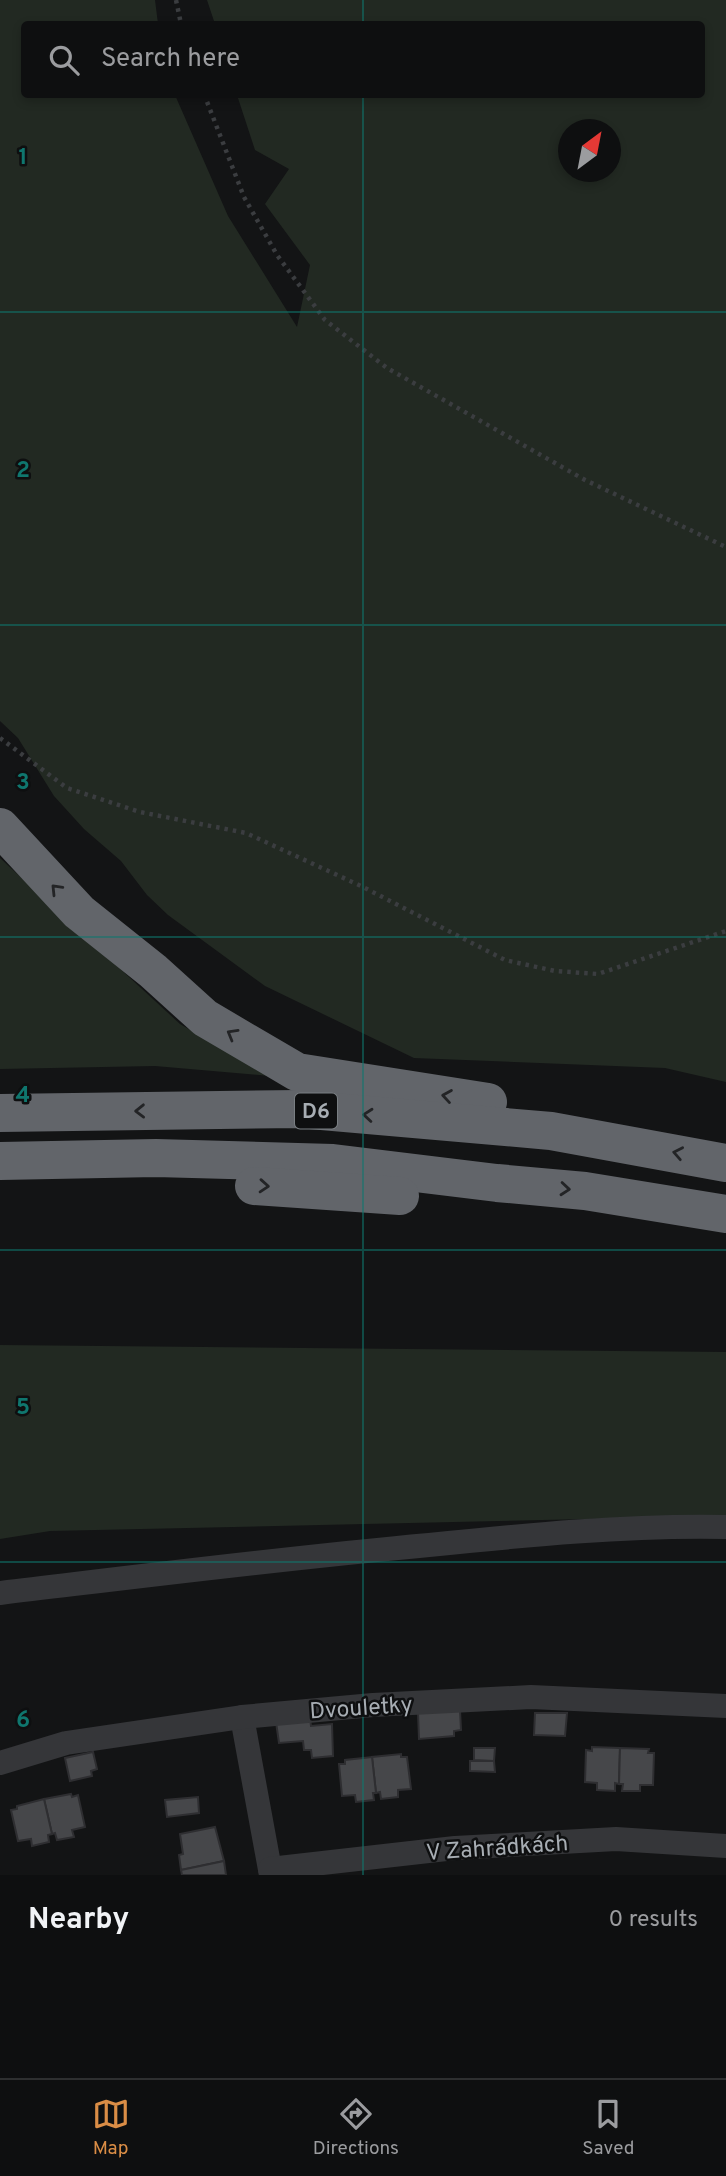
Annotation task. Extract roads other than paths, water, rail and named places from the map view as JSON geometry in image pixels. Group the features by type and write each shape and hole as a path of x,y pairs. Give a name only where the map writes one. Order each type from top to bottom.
{"highway":[{"path":"0,827 79,912 153,971 205,1018 297,1072 550,1112 630,1144"},
{"name":"D6","path":"0,1113 299,1109 551,1131 726,1163"},
{"name":"D6","path":"0,1161 156,1158 333,1163 497,1184 585,1191 726,1214"},
{"path":"0,1185 251,1185 449,1199 497,1184"}],"street":[{"path":"0,1593 272,1560 501,1538 686,1526 726,1527"},
{"name":"Dvouletky","path":"0,1763 66,1743 242,1717 373,1705 531,1697 726,1706"},
{"name":"V Zahrádkách","path":"242,1717 270,1872 455,1848 616,1839 726,1846"}]}
